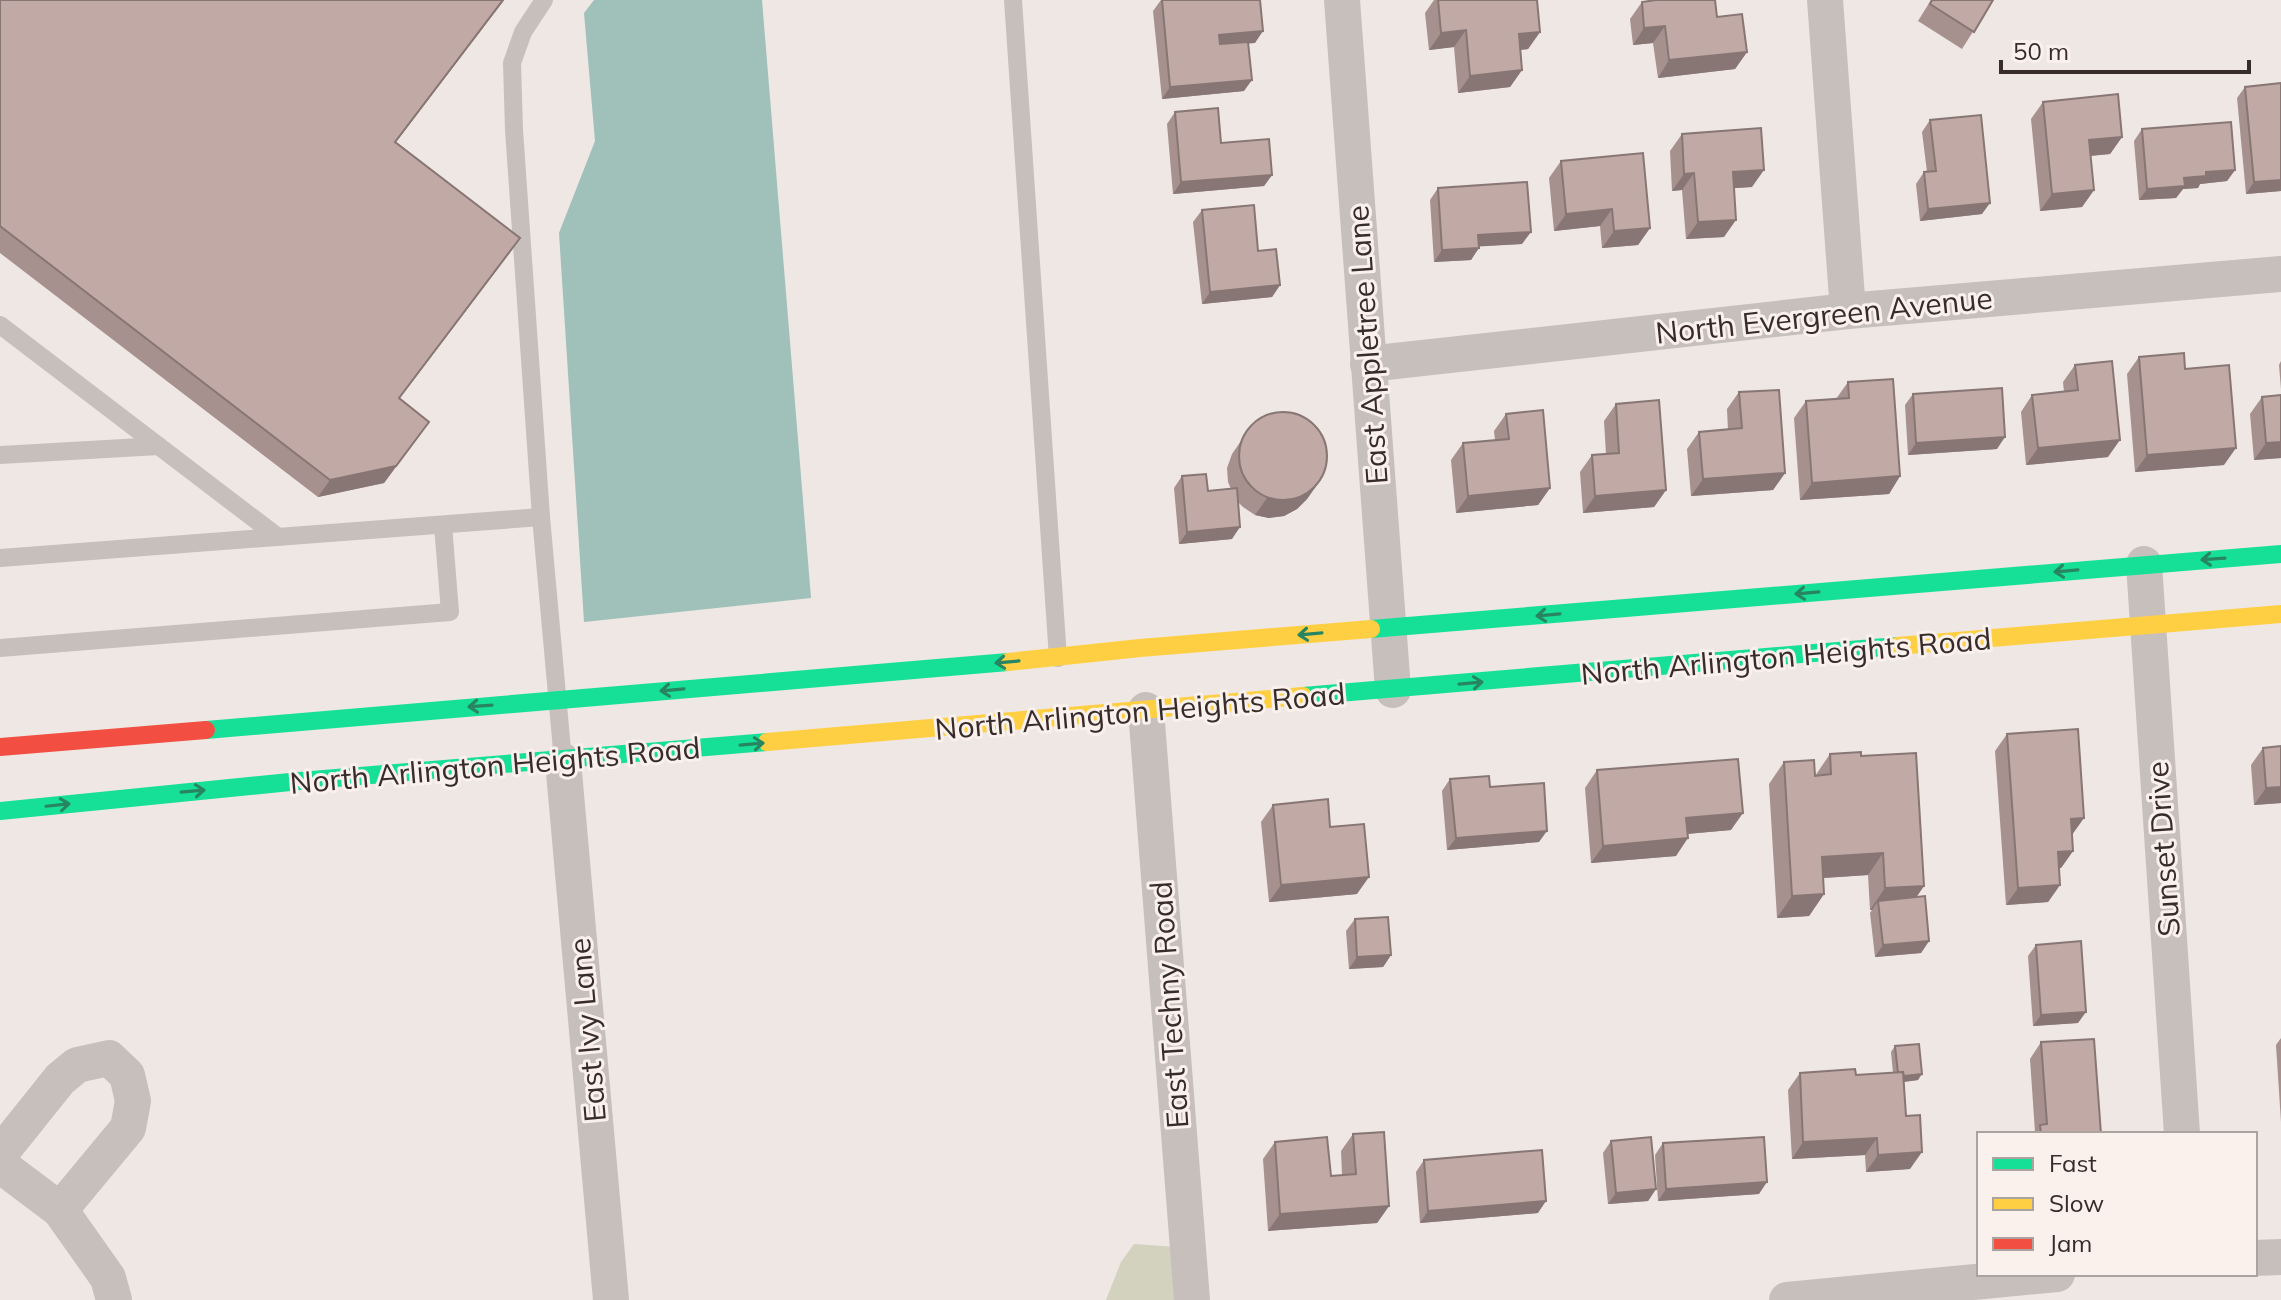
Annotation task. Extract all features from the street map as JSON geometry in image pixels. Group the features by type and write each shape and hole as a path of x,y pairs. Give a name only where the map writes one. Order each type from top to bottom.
{"main road":[{"name":"North Arlington Heights Road","path":"0,747 2281,554"},
{"name":"North Arlington Heights Road","path":"0,811 300,781 2281,614"}],"street":[{"name":"East Appletree Lane","path":"1342,0 1393,690"},
{"path":"1825,0 1848,311"},
{"name":"North Evergreen Avenue","path":"1368,364 1848,311 2281,274"},
{"name":"Sunset Drive","path":"2144,564 2182,1132"},
{"name":"East Techny Road","path":"1146,710 1192,1300"},
{"name":"East Ivy Lane","path":"563,761 611,1300"},
{"path":"0,1154 60,1079 77,1065 109,1058 127,1075 133,1101 128,1128 60,1210"},
{"path":"0,1165 60,1210 108,1278 114,1300"},
{"path":"2257,1258 2281,1257"},
{"path":"1787,1300 2036,1276"}],"lane":[{"path":"544,0 523,32 512,63 541,517 563,761"},
{"path":"1013,0 1058,658"},
{"path":"0,325 278,537"},
{"path":"0,455 159,446"},
{"path":"0,558 541,517"},
{"path":"0,648 450,612 443,525"}],"green space":[{"path":"1134,1244 1176,1247 1183,1300 1106,1300 1121,1262"}],"water":[{"path":"594,0 762,0 811,598 584,622 559,233 595,141 584,13"}],"building":[{"path":"0,0 503,0 395,142 520,238 399,398 429,422 396,466 330,480 0,226"},
{"path":"1162,0 1260,0 1263,31 1219,35 1220,44 1248,42 1252,80 1170,87"},
{"path":"1438,0 1537,0 1540,32 1519,34 1522,70 1470,76 1466,30 1441,33"},
{"path":"1715,0 1717,17 1742,14 1747,52 1669,60 1665,26 1644,28 1642,2"},
{"path":"1932,0 1993,0 1974,32 1930,4"},
{"path":"2281,83 2281,180 2254,182 2245,87"},
{"path":"2118,94 2122,137 2089,140 2094,190 2052,194 2043,102"},
{"path":"1218,108 1221,143 1269,139 1272,175 1181,182 1175,112"},
{"path":"1981,115 1990,203 1928,209 1924,172 1936,171 1930,120"},
{"path":"2231,122 2235,170 2206,172 2206,176 2184,178 2185,186 2147,189 2142,129"},
{"path":"1761,128 1764,170 1733,172 1736,220 1698,222 1694,173 1684,174 1682,134"},
{"path":"1643,153 1650,228 1614,231 1612,209 1566,214 1561,161"},
{"path":"1527,182 1531,232 1478,235 1479,248 1442,250 1438,188"},
{"path":"1254,205 1258,251 1276,249 1280,285 1210,292 1202,210"},
{"path":"2184,353 2185,369 2229,365 2236,448 2147,455 2139,357"},
{"path":"2112,361 2120,440 2038,448 2032,395 2078,390 2075,365"},
{"path":"1893,379 1900,476 1812,483 1806,401 1849,398 1848,382"},
{"path":"2002,388 2005,437 1916,443 1913,394"},
{"path":"1779,390 1785,473 1703,479 1699,432 1742,428 1739,392"},
{"path":"2281,395 2281,442 2266,443 2262,397"},
{"path":"1659,400 1666,490 1595,496 1592,455 1619,453 1616,404"},
{"path":"1543,410 1550,488 1468,496 1463,443 1509,439 1506,414"},
{"path":"1283,412 1300,416 1314,425 1323,439 1327,456 1323,473 1314,487 1300,496 1283,500 1266,496 1252,487 1243,473 1239,456 1243,439 1252,425 1266,416"},
{"path":"1206,474 1208,491 1237,488 1240,527 1187,532 1182,476"},
{"path":"2078,729 2084,818 2071,819 2073,851 2058,852 2060,885 2018,888 2007,734"},
{"path":"2281,746 2281,787 2266,788 2263,748"},
{"path":"1861,752 1861,756 1916,753 1924,886 1885,888 1883,853 1822,857 1824,894 1792,896 1784,762 1814,760 1815,776 1831,774 1830,754"},
{"path":"1738,759 1743,813 1686,818 1688,838 1603,846 1597,770"},
{"path":"1489,776 1490,787 1544,783 1547,831 1456,838 1450,779"},
{"path":"1328,799 1330,827 1364,824 1369,877 1281,885 1273,805"},
{"path":"1925,896 1929,941 1883,945 1878,901"},
{"path":"1388,917 1391,955 1357,957 1355,919"},
{"path":"2081,941 2086,1012 2041,1015 2036,945"},
{"path":"2094,1039 2101,1132 2041,1132 2040,1125 2047,1124 2041,1042"},
{"path":"1919,1044 1922,1074 1904,1076 1903,1072 1898,1073 1895,1046"},
{"path":"1855,1069 1856,1075 1903,1072 1906,1116 1920,1115 1922,1152 1878,1155 1877,1138 1803,1142 1800,1073"},
{"path":"1384,1132 1389,1206 1280,1214 1275,1142 1327,1137 1331,1176 1356,1174 1353,1134"},
{"path":"1651,1137 1656,1189 1616,1193 1611,1141"},
{"path":"1764,1137 1767,1182 1666,1189 1663,1143"},
{"path":"1542,1150 1546,1201 1428,1211 1424,1160"}],"traffic: fast":[{"path":"1371,629 2281,554"},
{"path":"1303,696 1897,646"},
{"path":"206,730 1008,662"},
{"path":"0,811 300,781 767,742"}],"traffic: slow":[{"path":"1897,646 2281,614"},
{"path":"1008,662 1371,629"},
{"path":"767,742 1303,696"}],"traffic: jam":[{"path":"0,747 206,730"}]}
